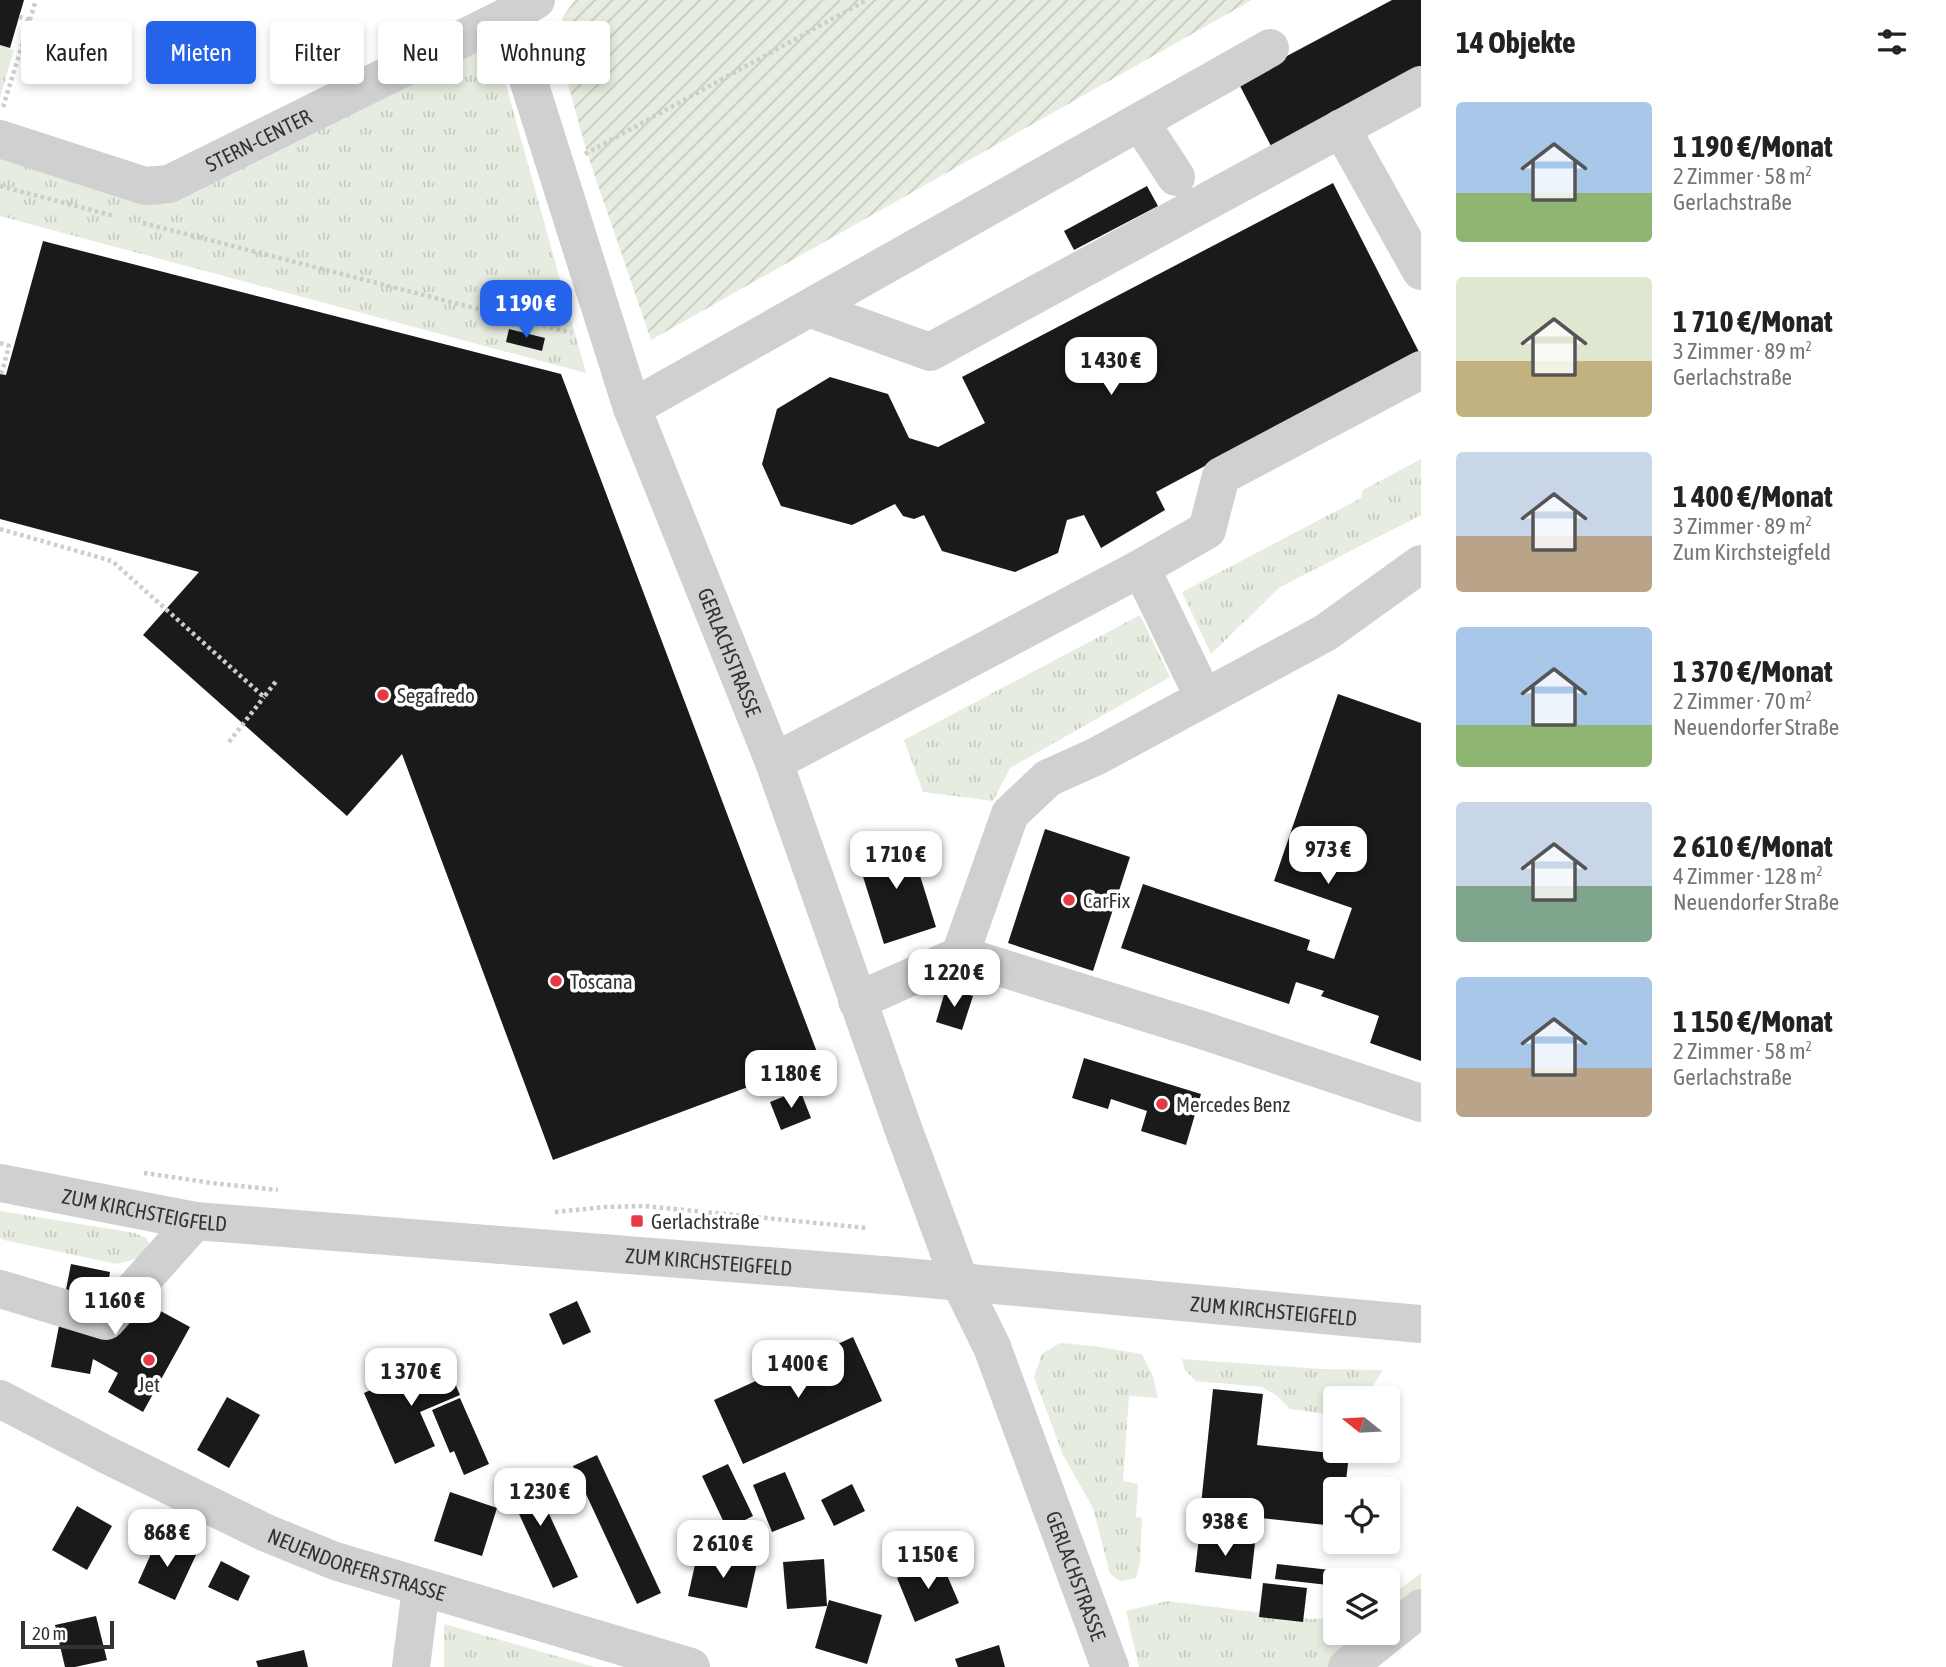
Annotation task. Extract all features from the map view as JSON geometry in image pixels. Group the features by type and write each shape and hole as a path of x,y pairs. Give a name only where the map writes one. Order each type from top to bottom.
{"street":[{"name":"GERLACHSTRASSE","path":"522,8 556,172 632,408 775,762 857,1001 960,1282 992,1347 1110,1667"},
{"name":"STERN-CENTER","path":"0,139 145,186 169,184 522,8"},
{"path":"632,408 1270,48"},
{"path":"811,309 930,352 1421,85"},
{"path":"1140,122 1176,177"},
{"path":"1341,128 1421,271"},
{"path":"775,762 1141,568 1207,530 1221,476 1421,370"},
{"path":"960,955 1010,814 1048,778 1095,757 1325,634 1421,564"},
{"path":"1141,568 1203,698"},
{"path":"857,1001 960,955 1421,1103"},
{"name":"ZUM KIRCHSTEIGFELD","path":"0,1183 195,1221 960,1282 1421,1324"},
{"path":"0,1289 106,1321 195,1221"},
{"name":"NEUENDORFER STRASSE","path":"0,1399 266,1533 335,1561 691,1667"},
{"path":"411,1667 421,1588"},
{"path":"1347,1667 1421,1608"}],"path":[{"path":"0,118 36,0"},
{"path":"556,172 867,0"},
{"path":"19,17 30,20"},
{"path":"0,186 120,217"},
{"path":"133,220 611,343"},
{"path":"0,343 9,346 0,372"},
{"path":"0,529 112,561 264,697"},
{"path":"229,742 277,680"},
{"path":"144,1173 290,1191"},
{"path":"555,1212 644,1206 867,1228"}],"green space":[{"path":"575,0 1252,0 651,340 587,153 568,84 610,84 610,21 562,21"},
{"path":"0,45 14,50 0,98"},
{"path":"463,53 477,53 477,84 506,84 586,373 0,216 0,156 152,199 391,84 463,84"},
{"path":"1421,459 1421,515 1280,587 1211,654 1182,592 1361,498 1363,490"},
{"path":"1140,615 1170,677 1010,768 993,801 923,792 904,740"},
{"path":"0,1211 135,1233 146,1238 150,1246 139,1256 117,1264 4,1240 0,1238"},
{"path":"1060,1343 1142,1354 1153,1376 1158,1398 1129,1396 1123,1481 1138,1484 1136,1517 1142,1518 1140,1563 1136,1578 1120,1581 1110,1574 1093,1508 1063,1455 1034,1377 1042,1354"},
{"path":"1182,1359 1321,1369 1383,1370 1373,1386 1323,1386 1323,1413 1290,1409 1276,1395 1262,1387 1196,1381 1185,1370"},
{"path":"1421,1573 1421,1595 1400,1612 1400,1589"},
{"path":"1167,1601 1323,1618 1323,1645 1361,1645 1334,1667 1139,1667 1126,1611"},
{"path":"444,1624 595,1667 444,1667"}],"building":[{"path":"0,0 24,0 10,48 0,45"},
{"path":"1392,0 1421,0 1421,69 1272,148 1238,82"},
{"path":"1333,183 1419,352 1156,492 1165,510 1101,548 1084,515 1067,520 1058,553 1015,572 942,551 924,515 914,519 903,516 895,504 852,525 781,506 762,464 777,409 830,377 888,394 909,438 938,447 985,423 962,377"},
{"path":"1147,186 1158,206 1074,250 1064,231"},
{"path":"43,241 561,374 820,1060 553,1160 402,754 347,816 143,635 199,572 0,519 0,374 6,375"},
{"path":"509,329 545,338 542,351 506,342"},
{"path":"1338,694 1421,723 1421,1061 1370,1043 1379,1016 1321,996 1324,991 1296,982 1289,1004 1121,948 1143,884 1310,940 1307,950 1334,959 1352,908 1274,881"},
{"name":"CarFix","path":"1045,829 1130,857 1093,971 1008,943"},
{"path":"908,837 936,927 884,944 856,854"},
{"path":"946,988 973,996 962,1030 936,1022"},
{"name":"Mercedes Benz","path":"1084,1058 1201,1094 1186,1145 1141,1131 1147,1111 1111,1099 1108,1109 1072,1098"},
{"path":"800,1090 811,1118 781,1130 770,1102"},
{"path":"71,1264 110,1272 107,1292 151,1315 155,1308 190,1327 143,1412 108,1392 118,1373 93,1359 90,1374 51,1367"},
{"path":"577,1301 591,1332 563,1345 549,1314"},
{"path":"853,1337 882,1401 743,1464 714,1400"},
{"path":"444,1358 460,1395 420,1412 435,1446 395,1464 364,1393"},
{"path":"1213,1389 1263,1394 1257,1445 1323,1452 1323,1463 1348,1463 1346,1477 1323,1477 1323,1525 1252,1517 1249,1539 1198,1534"},
{"path":"227,1397 260,1415 229,1468 197,1450"},
{"path":"460,1398 489,1464 464,1475 454,1451 450,1453 432,1410"},
{"path":"597,1455 661,1593 637,1604 573,1466"},
{"path":"728,1464 753,1516 727,1529 702,1476"},
{"path":"528,1468 578,1577 553,1588 503,1479"},
{"path":"785,1472 805,1519 772,1532 753,1485"},
{"path":"852,1484 865,1511 834,1526 821,1500"},
{"path":"450,1492 497,1508 482,1556 434,1541"},
{"path":"77,1506 112,1526 87,1570 52,1550"},
{"path":"1199,1537 1255,1543 1251,1579 1195,1572"},
{"path":"158,1538 196,1555 175,1600 138,1583"},
{"path":"698,1551 757,1563 747,1608 688,1596"},
{"path":"824,1559 827,1606 787,1609 783,1562"},
{"path":"940,1559 959,1603 915,1622 897,1578"},
{"path":"221,1561 250,1576 238,1601 208,1587"},
{"path":"1277,1564 1323,1569 1323,1584 1275,1579"},
{"path":"1263,1583 1307,1588 1303,1622 1259,1617"},
{"path":"829,1600 882,1615 867,1664 815,1648"},
{"path":"96,1616 107,1660 65,1667 55,1625"},
{"path":"999,1645 1005,1667 958,1667 955,1659"},
{"path":"304,1650 308,1667 258,1667 256,1661"}],"place":[{"name":"Segafredo","path":"383,695"},
{"name":"CarFix","path":"1069,900"},
{"name":"Toscana","path":"556,981"},
{"name":"Mercedes Benz","path":"1162,1104"},
{"name":"Gerlachstraße","path":"637,1221"},
{"name":"Jet","path":"149,1360"}]}
